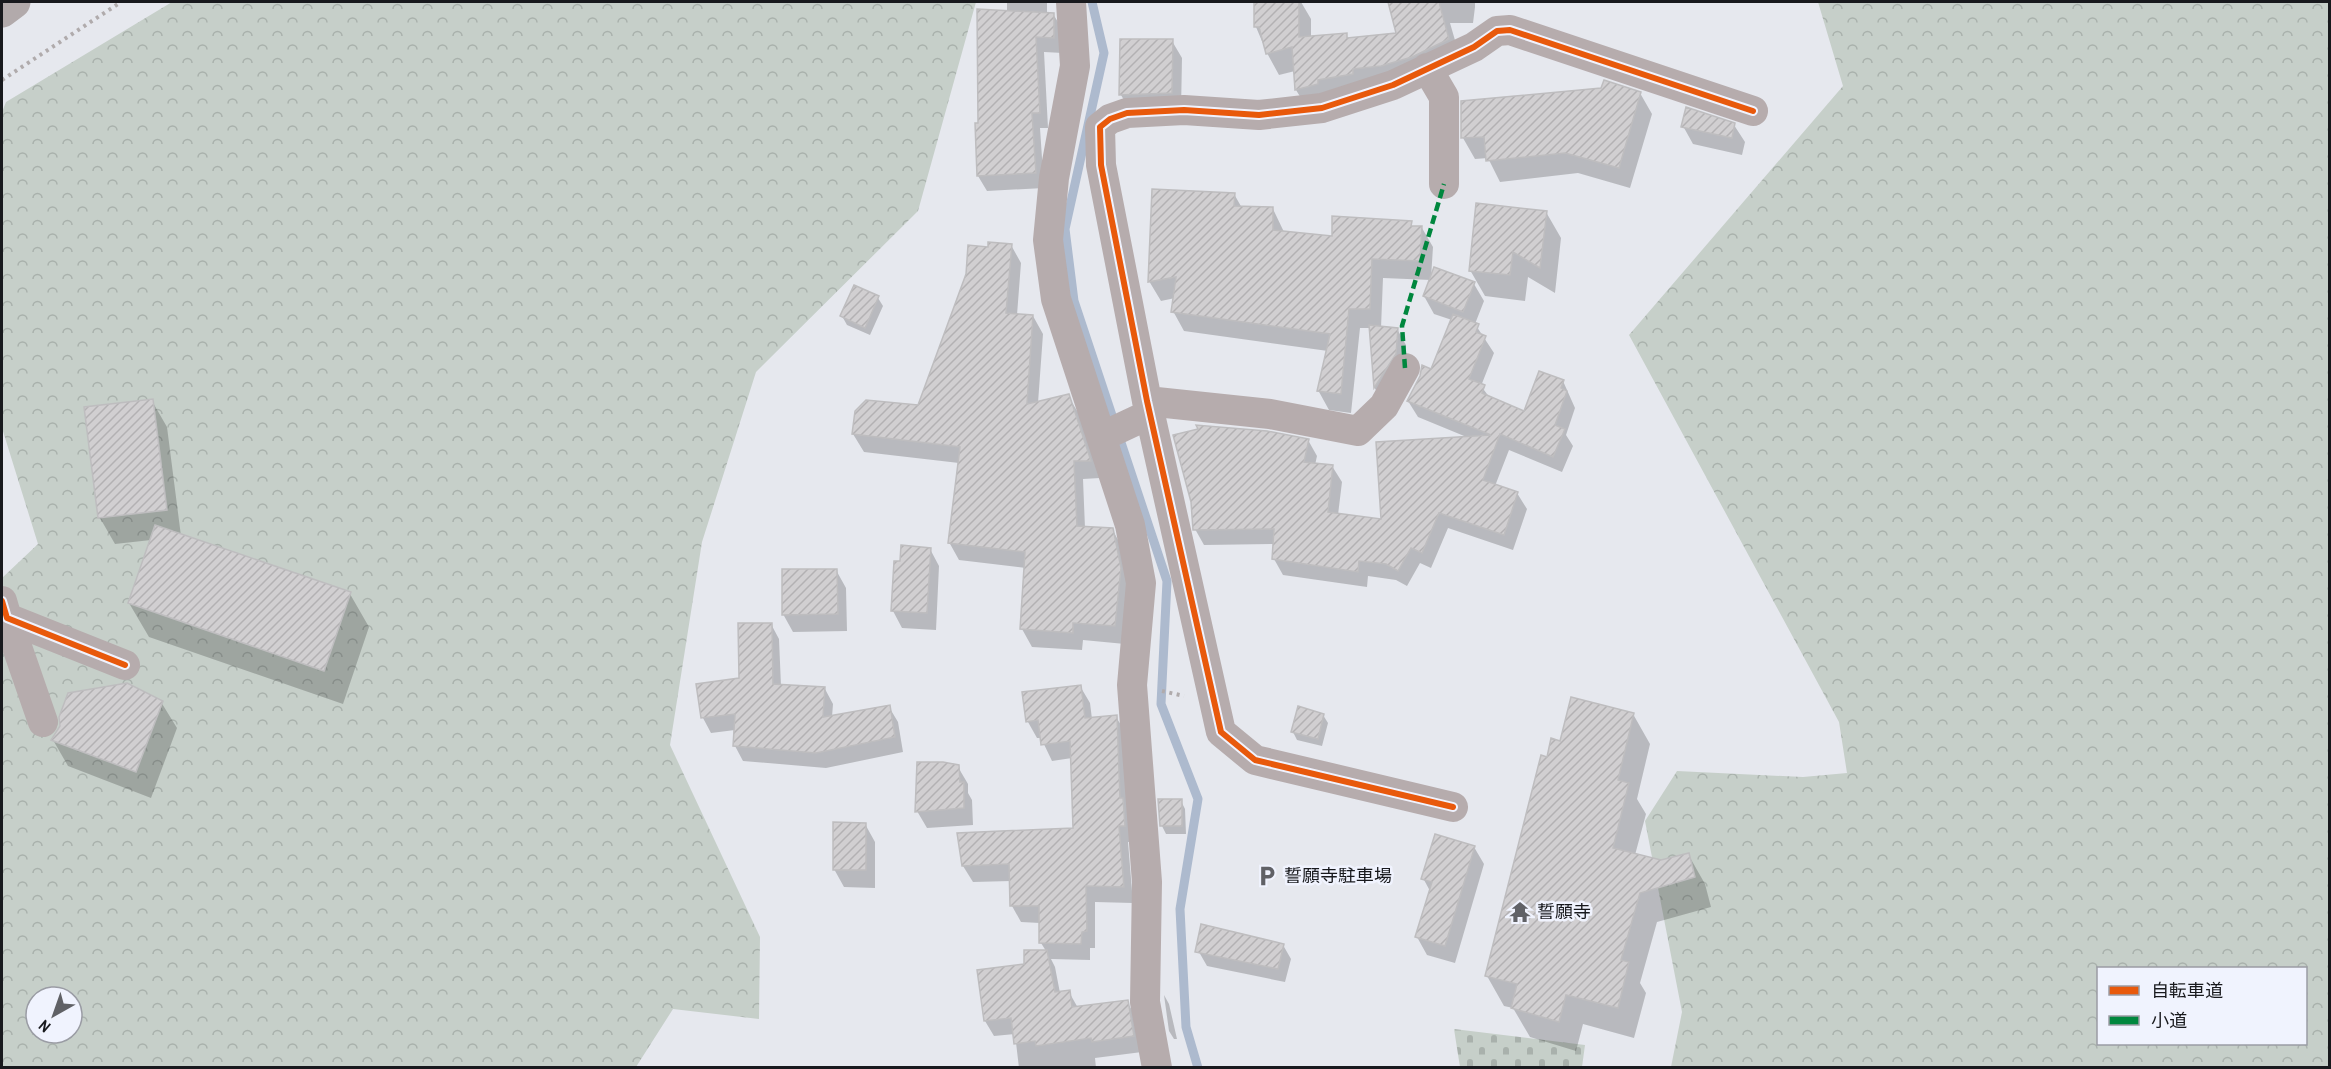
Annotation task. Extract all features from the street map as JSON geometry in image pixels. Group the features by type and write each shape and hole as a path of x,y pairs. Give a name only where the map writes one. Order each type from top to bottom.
{"highway":[{"path":"2,11 14,2"}],"street":[{"path":"1071,2 1075,66 1054,178 1048,240 1056,299 1130,525 1141,583 1132,685 1147,882 1145,1002 1157,1068"},
{"path":"1100,127 1110,119 1127,113 1184,110 1259,116 1322,108 1393,85 1474,47 1497,31 1510,30 1753,111"},
{"path":"1427,68 1444,97 1444,184"},
{"path":"1068,104 1100,127"},
{"path":"1100,127 1101,165 1148,408 1221,732 1255,760 1453,807"},
{"path":"1101,437 1148,408 1270,414 1358,431 1384,406 1405,368"},
{"path":"4,609 125,665"},
{"path":"4,609 43,722"}],"path":[{"path":"2,80 121,2"},
{"path":"1132,685 1214,702"}],"green space":[{"path":"172,2 976,2 918,211 756,372 702,542 670,745 760,937 759,1019 673,1009 636,1067 2,1068 2,578 38,544 2,428 2,112 6,102"},
{"path":"1818,2 2329,2 2329,1067 1671,1067 1682,1012 1645,821 1677,771 1803,777 1847,773 1839,722 1629,335 1843,86"},
{"path":"1454,1029 1585,1045 1582,1067 1460,1067"}],"building":[{"path":"1254,2 1299,2 1299,37 1347,33 1347,38 1396,33 1388,2 1439,2 1449,39 1412,57 1381,66 1353,69 1353,74 1318,80 1318,84 1295,90 1292,47 1266,54 1259,27 1254,27"},
{"path":"977,9 1054,13 1054,38 1036,37 1040,113 1032,113 1036,173 977,176 975,123 978,123"},
{"path":"1120,39 1173,39 1172,93 1119,95"},
{"path":"1604,80 1641,92 1619,168 1565,153 1486,161 1484,137 1461,138 1461,101 1601,88"},
{"path":"1686,107 1735,123 1732,138 1681,127"},
{"path":"1152,189 1235,193 1234,206 1273,207 1273,230 1332,236 1332,216 1412,221 1411,226 1422,226 1420,261 1372,259 1370,309 1349,309 1341,394 1317,391 1330,334 1171,312 1176,277 1148,282"},
{"path":"1476,203 1547,211 1540,268 1513,252 1510,275 1469,271"},
{"path":"988,242 1012,244 1006,313 1033,315 1027,404 1069,394 1091,461 1074,461 1077,526 1113,528 1121,568 1115,626 1073,623 1073,633 1020,629 1025,552 948,543 960,447 852,434 855,411 866,400 918,405 966,274 968,245 988,247"},
{"path":"1434,267 1475,282 1463,312 1423,296"},
{"path":"854,285 879,296 865,328 840,316"},
{"path":"1453,314 1479,324 1476,332 1486,336 1469,379 1485,385 1482,393 1524,411 1539,371 1564,380 1561,388 1567,391 1555,425 1565,429 1553,457 1500,434 1483,480 1518,492 1504,535 1439,513 1422,553 1411,548 1398,571 1386,564 1359,561 1358,572 1272,559 1274,529 1193,530 1191,502 1173,435 1198,429 1196,425 1267,431 1309,439 1304,462 1333,465 1328,512 1381,519 1376,442 1491,435 1407,401 1420,376 1422,365 1431,369"},
{"path":"1369,325 1398,328 1396,354 1374,388"},
{"path":"153,399 167,510 98,518 84,407"},
{"path":"155,525 351,592 324,671 128,603"},
{"path":"901,545 931,548 927,613 891,611 894,561 900,561"},
{"path":"782,569 837,569 838,614 782,615"},
{"path":"738,623 772,623 773,684 825,687 823,717 890,705 895,737 816,753 733,746 735,714 701,718 696,684 739,678"},
{"path":"127,683 163,701 136,772 51,740 60,726 59,717 68,693"},
{"path":"1081,685 1085,718 1117,715 1120,798 1123,798 1125,826 1119,826 1124,887 1086,886 1087,931 1082,932 1081,944 1039,943 1039,906 1010,906 1009,864 962,866 957,833 1073,828 1070,741 1041,745 1038,720 1026,722 1022,692"},
{"path":"1571,697 1634,713 1618,780 1629,783 1613,848 1661,860 1689,853 1695,877 1640,893 1621,960 1629,962 1618,1008 1566,995 1559,1022 1511,1008 1517,984 1485,976 1541,755 1547,757 1551,738 1560,741"},
{"path":"1298,706 1324,714 1318,739 1291,732"},
{"path":"917,762 943,762 959,765 960,782 964,782 964,808 915,812"},
{"path":"1158,799 1182,799 1182,826 1160,826"},
{"path":"833,822 866,823 866,870 833,870"},
{"path":"1435,834 1475,846 1445,946 1415,937 1432,882 1421,879"},
{"path":"1201,924 1284,944 1278,969 1195,952"},
{"path":"1024,950 1047,950 1055,992 1070,990 1072,1007 1128,1000 1134,1036 1092,1042 1091,1038 1036,1046 1035,1041 1014,1044 1011,1018 984,1021 977,970 1024,964"}],"waterway":[{"path":"1092,2 1104,53 1065,229 1074,301 1167,581 1161,704 1198,799 1180,909 1186,1027 1198,1068"}],"marked path":[{"path":"1405,368 1402,326 1444,184"}],"cycle path":[{"path":"1453,807 1255,760 1221,732 1147,401 1101,165 1100,127 1110,119 1127,113 1184,110 1259,115 1322,108 1393,85 1474,47 1497,31 1510,30 1753,111"},
{"path":"2,601 7,618 125,665"}],"place":[{"name":"誓願寺駐車場","path":"1267,876"},
{"name":"誓願寺","path":"1520,912"}]}
